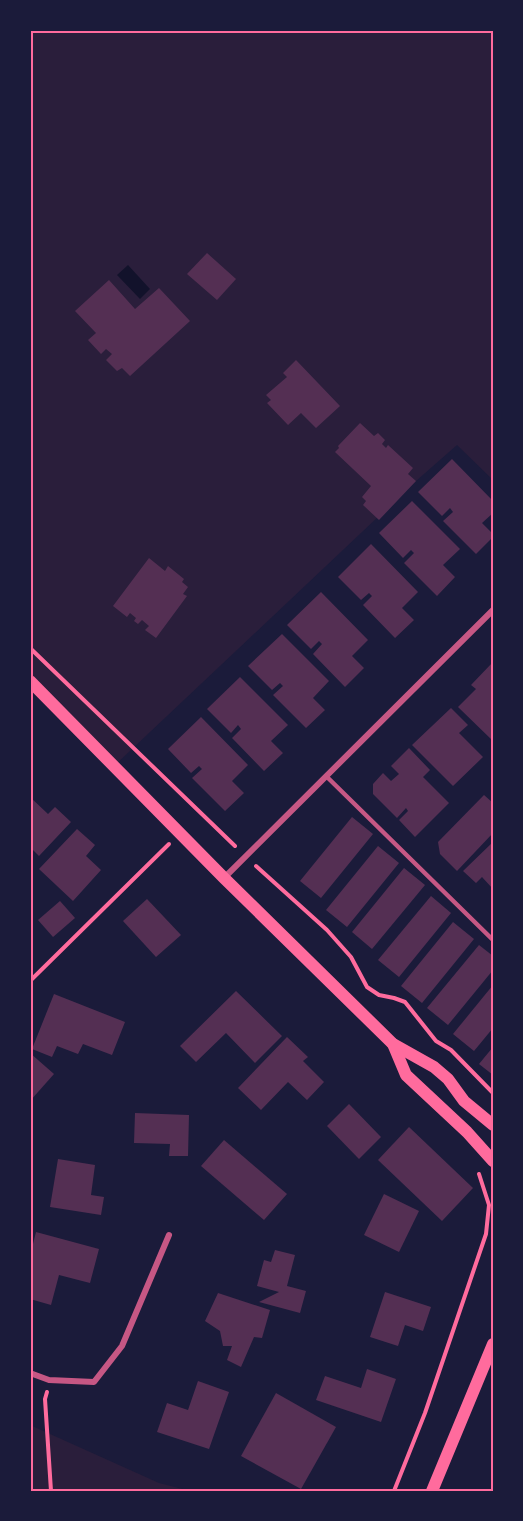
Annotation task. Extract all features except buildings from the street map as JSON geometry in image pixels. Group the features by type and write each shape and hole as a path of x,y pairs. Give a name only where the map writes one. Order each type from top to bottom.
{"main road":[{"path":"30,681 224,878 393,1044 434,1067 448,1079 464,1101 493,1125"},
{"path":"393,1044 406,1075 493,1161"},
{"path":"432,1491 493,1344"}],"street":[{"path":"224,878 493,610"},
{"path":"30,1373 49,1380 94,1382 122,1346 169,1235"}],"lane":[{"path":"326,776 493,940"}],"path":[{"path":"30,648 245,856 327,930 351,957 367,987 379,995 405,1002 436,1041 451,1050 493,1093"},
{"path":"30,981 180,833"},
{"path":"394,1491 425,1413 486,1234 489,1205 475,1163 479,1145"},
{"path":"49,1380 45,1399 51,1491"}],"shaded area":[{"path":"30,30 493,30 493,480 457,445 114,766 30,683"},
{"path":"128,265 150,289 140,299 117,275"},
{"path":"30,1425 159,1483 190,1491 30,1491"}]}
